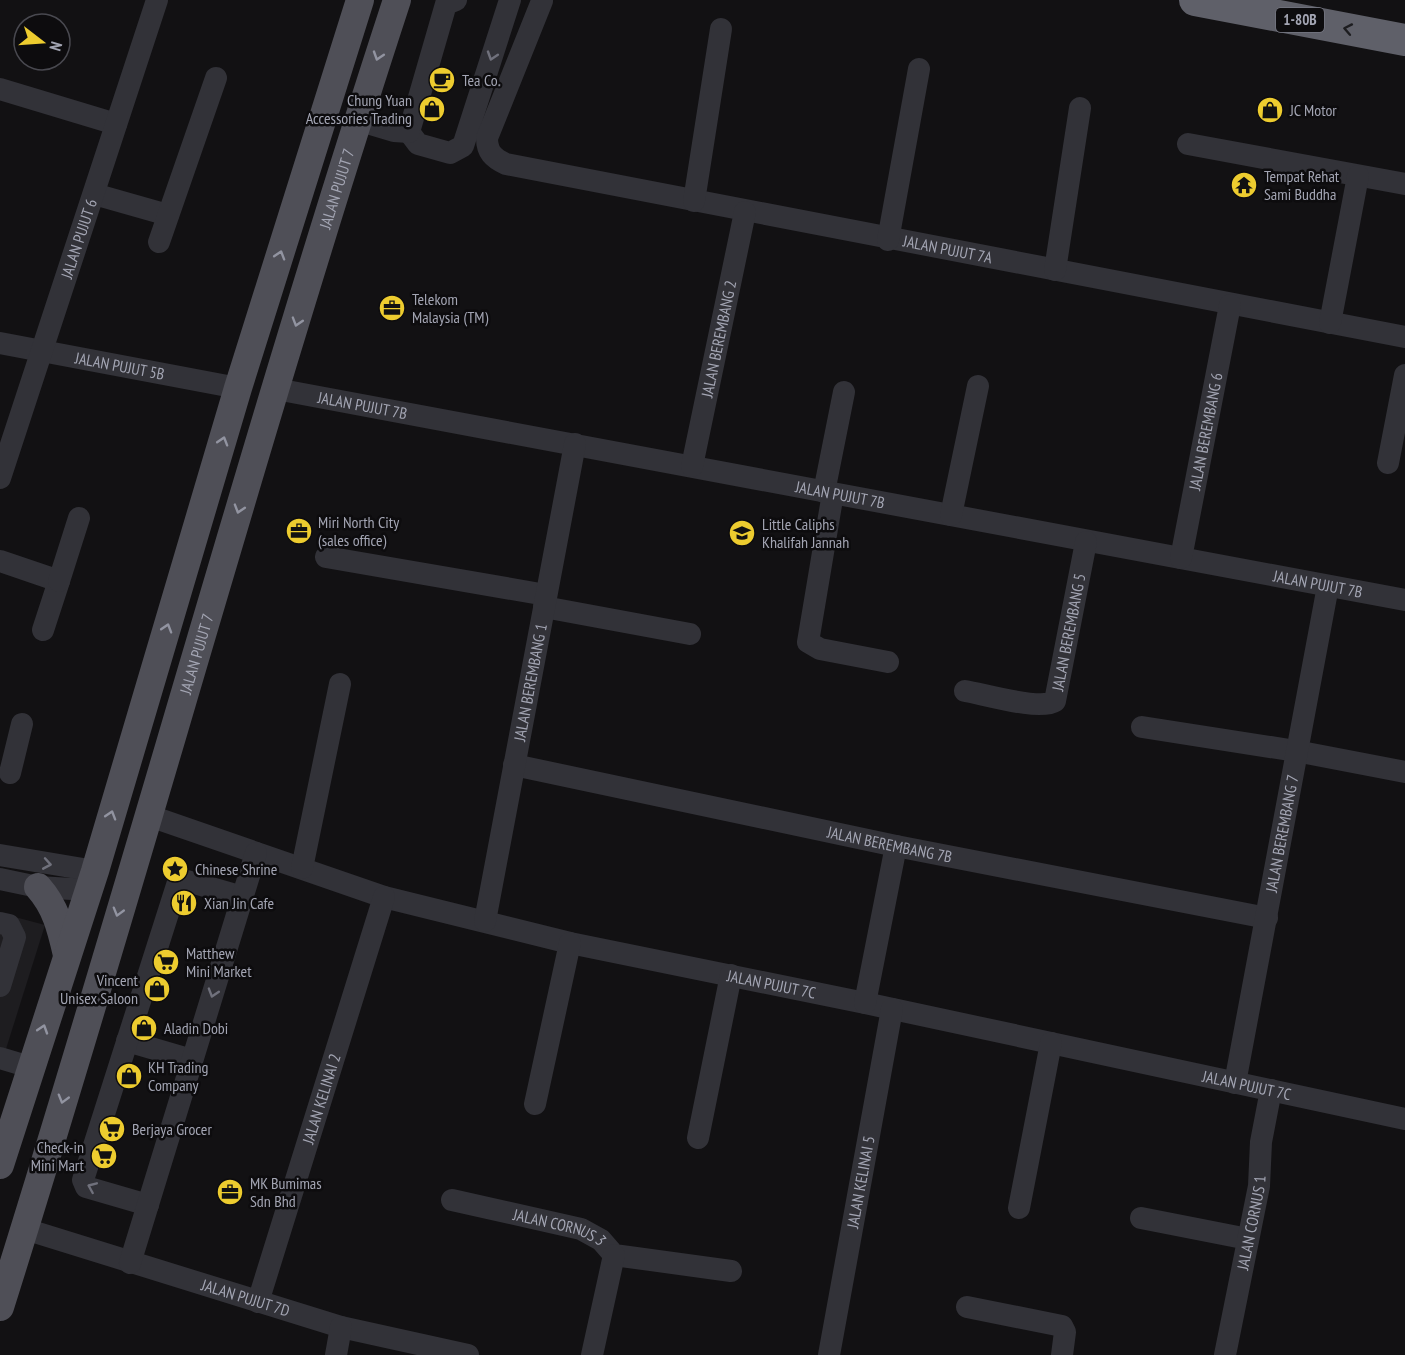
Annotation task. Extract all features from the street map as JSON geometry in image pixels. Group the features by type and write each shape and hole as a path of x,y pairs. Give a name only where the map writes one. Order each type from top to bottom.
{"highway":[{"name":"1-80B","path":"1195,0 1405,40"}],"main road":[{"name":"JALAN PUJUT 7","path":"0,1165 92,880 238,388 360,0"},
{"name":"JALAN PUJUT 7","path":"0,1307 184,688 357,120 397,0"},
{"path":"92,880 116,876 120,871 162,729 184,688"},
{"path":"38,887 48,898 59,921 66,955"}],"street":[{"name":"JALAN PUJUT 6","path":"0,478 157,0"},
{"path":"357,120 394,131 409,132 446,4 456,0"},
{"path":"463,146 510,0"},
{"path":"489,152 487,138 542,1"},
{"path":"694,201 721,29"},
{"path":"888,240 919,69"},
{"path":"159,243 216,78"},
{"path":"0,89 116,124"},
{"path":"1055,270 1080,108"},
{"name":"JALAN PUJUT 7A","path":"409,132 418,144 450,153 463,146 489,152 506,164 888,240 1405,338"},
{"path":"1188,144 1405,184"},
{"path":"1330,323 1358,176"},
{"path":"93,194 168,215"},
{"name":"JALAN BEREMBANG 2","path":"692,466 745,212"},
{"name":"JALAN BEREMBANG 6","path":"1181,558 1230,305"},
{"name":"JALAN PUJUT 5B","path":"0,343 238,388"},
{"path":"1388,463 1405,375"},
{"path":"951,515 978,386"},
{"name":"JALAN PUJUT 7B","path":"276,389 1405,600"},
{"path":"844,392 808,642 820,649 888,662"},
{"name":"JALAN BEREMBANG 1","path":"485,921 575,444"},
{"path":"44,630 80,518"},
{"name":"JALAN BEREMBANG 5","path":"964,691 1036,704 1050,705 1055,701 1086,542"},
{"path":"326,557 545,601 690,634"},
{"path":"0,561 59,581"},
{"name":"JALAN BEREMBANG 7","path":"1235,1083 1328,586"},
{"path":"302,868 340,684"},
{"path":"10,773 8,747 22,724"},
{"path":"1142,728 1296,751 1405,772"},
{"name":"JALAN BEREMBANG 7B","path":"514,765 896,846 1267,918"},
{"name":"JALAN PUJUT 7C","path":"147,815 384,897 570,943 865,1003 1405,1119"},
{"path":"865,1003 896,846"},
{"path":"130,1263 256,853"},
{"path":"0,855 92,880"},
{"path":"0,879 38,887 92,880"},
{"path":"148,1205 83,1183 178,882 187,881 243,897"},
{"name":"JALAN KELINAI 2","path":"258,1302 384,897"},
{"path":"0,923 9,925 14,930 15,937 0,986"},
{"path":"535,1104 570,943"},
{"path":"698,1138 731,975"},
{"name":"JALAN KELINAI 5","path":"829,1355 892,1009"},
{"path":"128,1041 192,1060"},
{"path":"1019,1208 1051,1043"},
{"path":"0,1058 30,1067"},
{"name":"JALAN CORNUS 1","path":"1225,1355 1259,1186 1260,1142 1271,1090"},
{"name":"JALAN CORNUS 3","path":"452,1200 581,1229 601,1240 614,1255 731,1271"},
{"path":"1141,1218 1248,1239"},
{"name":"JALAN PUJUT 7D","path":"25,1229 341,1327 468,1355"},
{"path":"592,1355 614,1255"},
{"path":"967,1307 1062,1326 1065,1332 1062,1355"},
{"path":"336,1355 341,1327"}],"shaded area":[{"path":"0,913 45,925 0,1068"}],"place":[{"name":"Tea Co.","path":"442,80"},
{"name":"Chung Yuan Accessories Trading","path":"432,109"},
{"name":"JC Motor","path":"1270,110"},
{"name":"Tempat Rehat Sami Buddha","path":"1244,185"},
{"name":"Telekom Malaysia (TM)","path":"392,308"},
{"name":"Miri North City (sales office)","path":"299,531"},
{"name":"Little Caliphs Khalifah Jannah","path":"742,533"},
{"name":"Chinese Shrine","path":"175,869"},
{"name":"Xian Jin Cafe","path":"184,903"},
{"name":"Matthew Mini Market","path":"166,962"},
{"name":"Vincent Unisex Saloon","path":"157,989"},
{"name":"Aladin Dobi","path":"144,1028"},
{"name":"KH Trading Company","path":"129,1076"},
{"name":"Berjaya Grocer","path":"112,1129"},
{"name":"Check-in Mini Mart","path":"104,1156"},
{"name":"MK Bumimas Sdn Bhd","path":"230,1192"}]}
